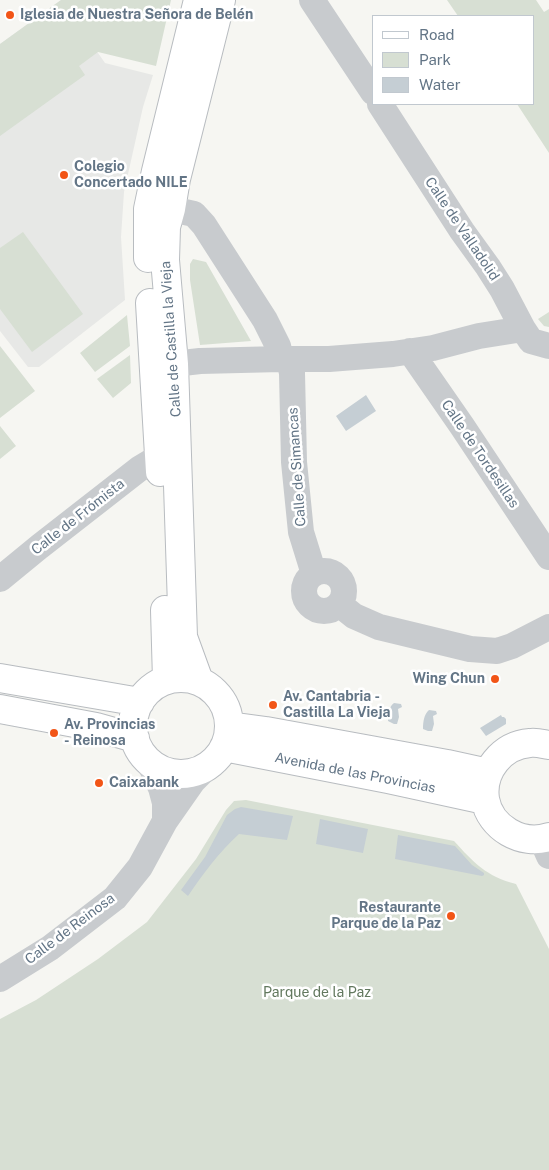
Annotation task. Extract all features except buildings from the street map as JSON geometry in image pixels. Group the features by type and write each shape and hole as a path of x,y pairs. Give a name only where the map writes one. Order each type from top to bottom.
{"main road":[{"name":"Calle de Castilla la Vieja","path":"167,680 159,457 148,258 148,209 198,0"},
{"name":"Calle de Castilla la Vieja","path":"200,682 183,637 174,364 165,260 166,228 176,179 221,0"},
{"path":"0,678 140,702"},
{"path":"183,678 200,682 212,689 221,699 227,712 220,746 194,772 178,774 163,770 150,762 140,751 133,725 135,713 140,702 151,688 167,680 183,678"},
{"path":"0,709 96,727 135,738"},
{"name":"Avenida de las Provincias","path":"220,746 255,729 447,764 488,774"},
{"path":"547,844 512,835 500,826 490,814 485,800 484,787 488,774 498,758 513,747 531,742 549,745"},
{"name":"Avenida de las Provincias","path":"220,746 388,778 485,800"}],"street":[{"path":"312,0 372,90"},
{"name":"Calle de Valladolid","path":"381,105 457,224 502,289 523,329 532,340 549,346"},
{"name":"Calle de Simancas","path":"171,208 194,214 204,225 265,320 292,373 294,462 301,532 314,574 324,571 330,572 337,576 342,583 344,594 339,604 354,616 379,627 470,649 497,651 512,646 549,627"},
{"path":"174,364 200,361 329,359 393,354 432,348 478,336 523,329"},
{"name":"Calle de Tordesillas","path":"410,351 549,557"},
{"name":"Calle de Frómista","path":"0,579 139,469 159,457"},
{"name":"Calle de Reinosa","path":"0,979 50,948 115,898 140,867 165,821 220,746"},
{"path":"150,762 165,803 165,821"}],"shaded area":[{"name":"Colegio Concertado NILE","path":"61,0 105,63 153,75 143,107 124,192 121,237 125,300 39,367 28,367 0,331 0,44"}],"green space":[{"path":"61,0 171,0 156,66 98,52 79,66 85,75 0,136 0,44"},
{"path":"447,0 536,0 544,12 549,9 549,153 518,105 534,105 534,15 457,15"},
{"path":"23,232 83,314 32,352 0,309 0,248"},
{"path":"193,259 206,262 251,341 200,345 190,280 190,264"},
{"path":"549,312 549,327 544,326 538,319"},
{"path":"127,315 130,346 95,372 80,353"},
{"path":"0,346 35,391 0,418"},
{"path":"130,355 131,383 113,398 97,379"},
{"path":"0,426 16,446 0,459"},
{"name":"Parque de la Paz","path":"246,800 454,841 481,868 497,877 516,884 549,949 549,1170 0,1170 0,1019 36,1000 98,959 147,922 196,859 226,810 234,801"}],"water":[{"path":"366,395 376,411 346,431 336,416"},
{"path":"394,703 401,704 402,707 398,709 399,717 397,724 388,721 390,708"},
{"path":"429,710 436,711 437,714 433,716 434,724 432,731 423,729 424,718"},
{"path":"501,715 506,719 506,724 486,736 480,728"},
{"path":"241,807 293,816 287,840 239,834 225,848 188,896 181,890 205,857 227,815"},
{"path":"320,819 368,829 363,853 316,844"},
{"path":"398,835 455,846 484,875 395,859"}],"place":[{"name":"Iglesia de Nuestra Señora de Belén","path":"10,15"},
{"name":"Colegio Concertado NILE","path":"64,175"},
{"name":"Wing Chun","path":"495,679"},
{"name":"Av. Cantabria - Castilla La Vieja","path":"273,705"},
{"name":"Av. Provincias - Reinosa","path":"54,733"},
{"name":"Caixabank","path":"99,783"},
{"name":"Restaurante Parque de la Paz","path":"451,916"}]}
